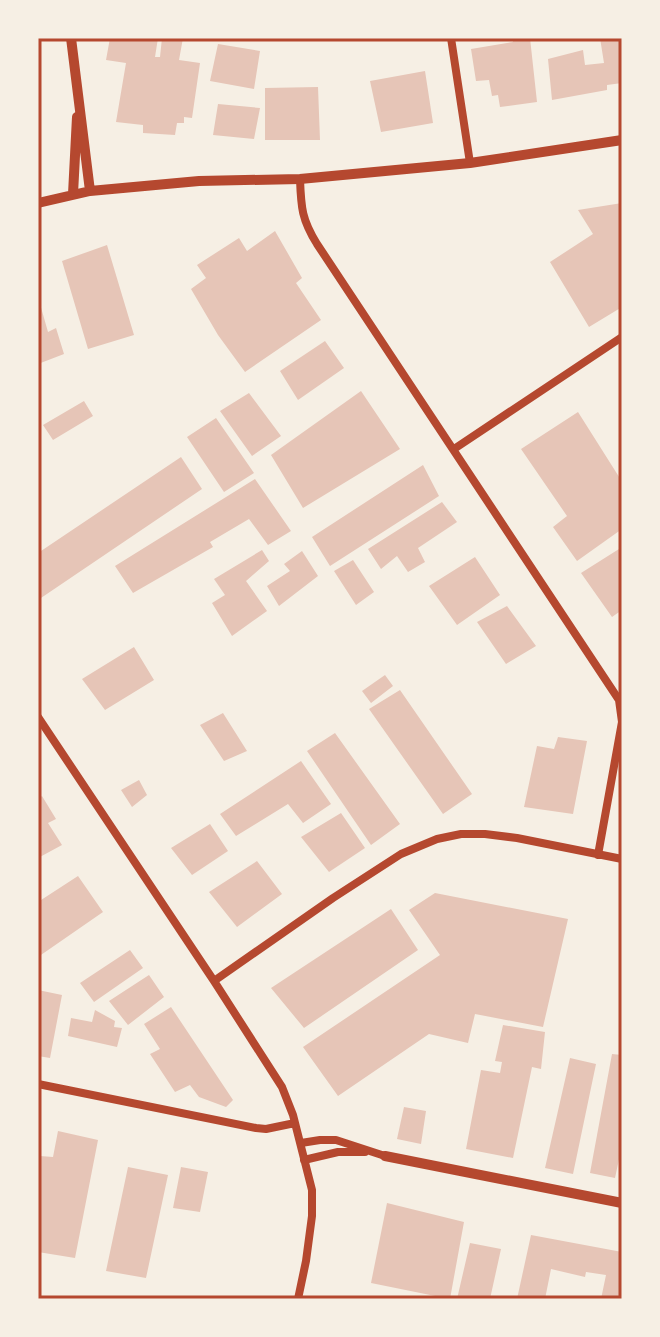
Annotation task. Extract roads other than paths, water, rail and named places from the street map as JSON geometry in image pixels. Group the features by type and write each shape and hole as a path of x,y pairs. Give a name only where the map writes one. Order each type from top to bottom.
{"street":[{"path":"71,38 90,191"},
{"path":"451,38 470,163"},
{"path":"73,194 77,83"},
{"path":"38,203 90,191 199,181 300,179 470,163 622,140"},
{"path":"300,179 300,203 305,225 619,700 622,722 598,855"},
{"path":"454,449 622,337"},
{"path":"38,717 275,1073 288,1100 312,1190 312,1216 298,1299"},
{"path":"214,981 401,854 437,839 461,834 485,834 622,859"},
{"path":"38,1084 256,1128 295,1123"},
{"path":"301,1143 336,1140 385,1156"},
{"path":"304,1160 338,1152 358,1152 622,1203"}]}
